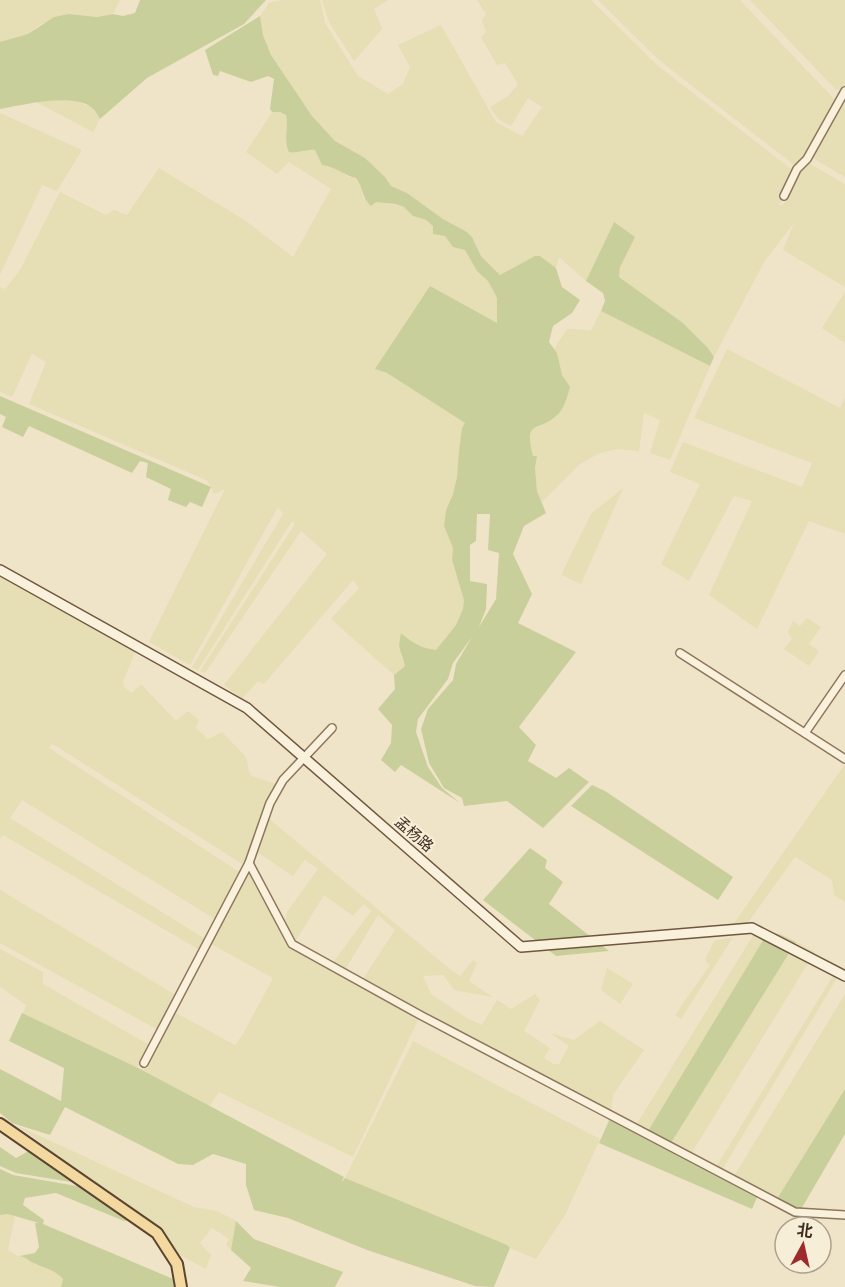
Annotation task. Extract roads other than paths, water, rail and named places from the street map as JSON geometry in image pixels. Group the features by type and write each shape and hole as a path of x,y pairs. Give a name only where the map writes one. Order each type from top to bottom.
{"main road":[{"name":"孟杨路","path":"0,570 247,708 521,947 752,928 845,976"},
{"path":"0,1124 157,1233 177,1264 181,1287"}],"street":[{"path":"784,196 797,169 807,159 845,91"},
{"path":"680,652 845,759"},
{"path":"805,733 845,675"},
{"path":"144,1063 249,863 270,803 283,780 333,728"},
{"path":"249,863 292,944 422,1016 795,1212 845,1215"}]}
